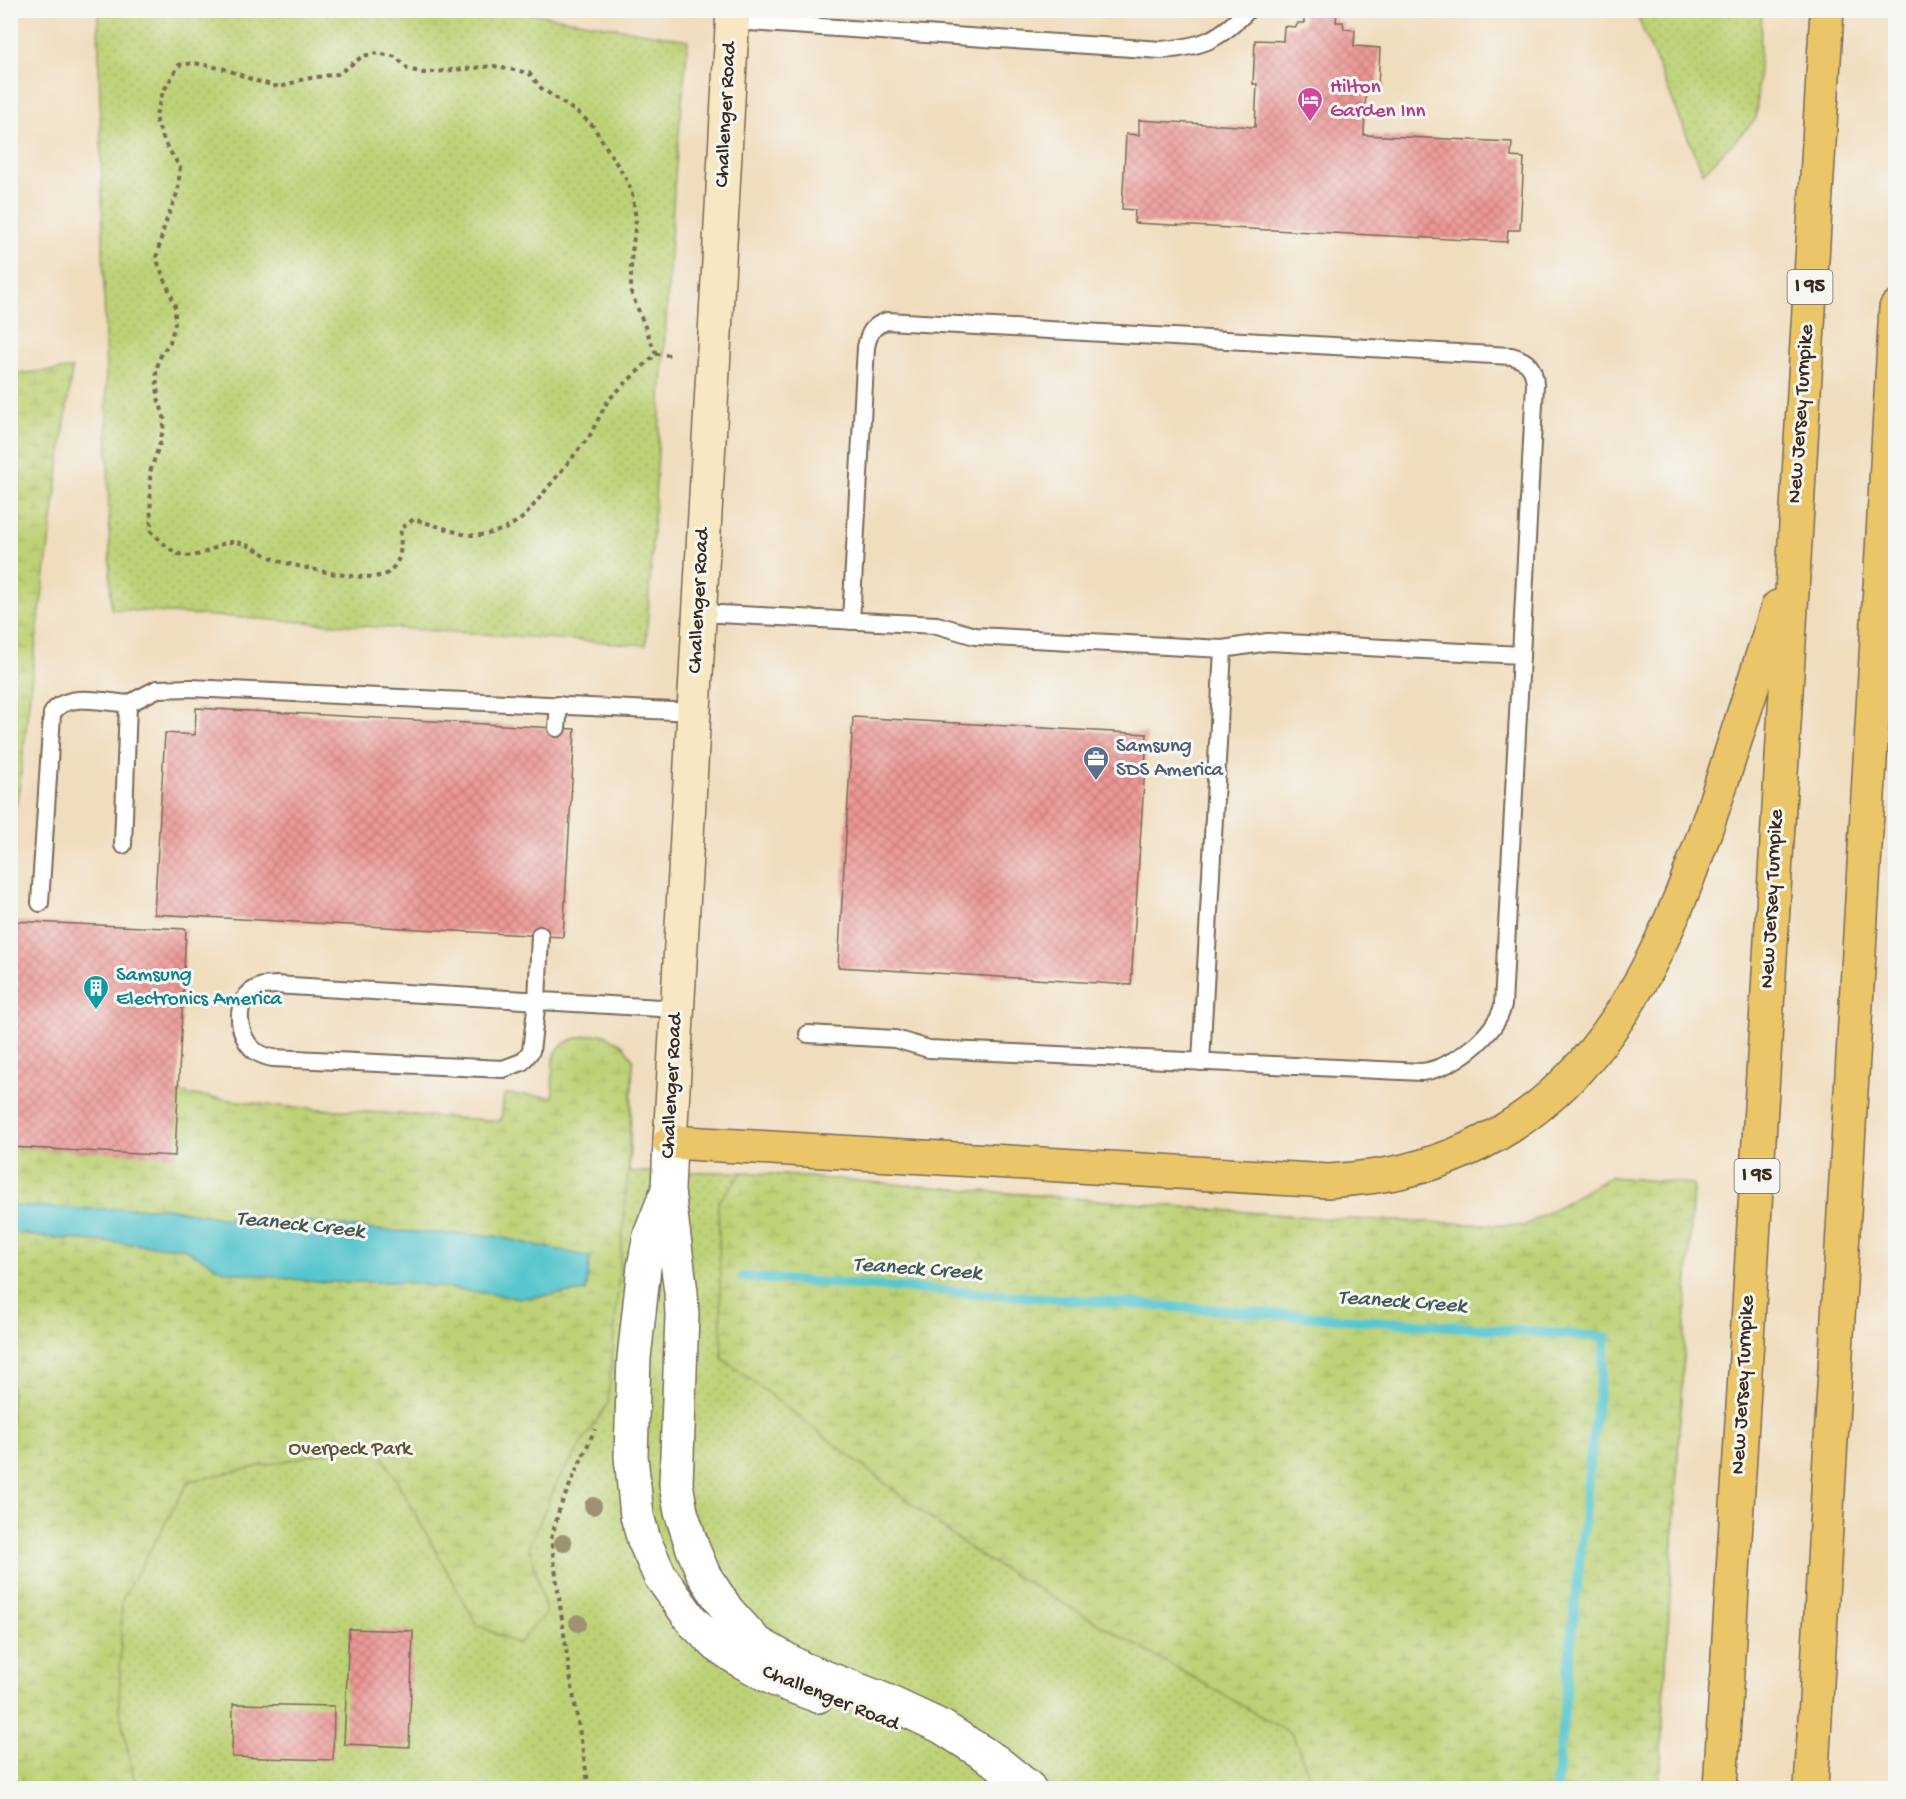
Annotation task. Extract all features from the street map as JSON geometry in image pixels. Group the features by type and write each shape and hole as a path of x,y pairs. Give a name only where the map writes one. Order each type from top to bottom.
{"highway":[{"name":"New Jersey Turnpike","path":"1720,1788 1827,10"},
{"path":"1811,1788 1896,308"},
{"path":"670,1142 1328,1181 1368,1178 1405,1171 1472,1147 1502,1131 1534,1109 1559,1087 1606,1037 1642,979 1673,916 1699,852 1793,563"}],"main road":[{"name":"Challenger Road","path":"670,1142 733,16"}],"street":[{"name":"Challenger Road","path":"670,1142 668,1191 682,1315 676,1484 684,1521 704,1575 727,1610 756,1642 803,1669 873,1695 942,1727 997,1762 1029,1788"},
{"name":"Challenger Road","path":"668,1191 650,1235 644,1267 634,1358 631,1456 636,1516 660,1576 693,1622 717,1646 776,1680 997,1762"}],"lane":[{"path":"733,16 1161,50 1190,48 1212,40 1232,27 1248,10"},
{"path":"808,1034 895,1039 929,1049 1432,1071 1450,1064 1492,1029 1498,1021 1503,1005 1535,384 1533,371 1525,360 1499,355 887,321 872,328 866,347 851,621"},
{"path":"699,613 937,625 975,636 1223,649 1268,642 1521,656"},
{"path":"1201,1062 1223,649"},
{"path":"40,903 52,714 55,708 67,700 128,704 157,688 191,688 694,712"},
{"path":"123,845 128,704"},
{"path":"557,728 559,705"},
{"path":"540,935 537,1001 531,1051 522,1062 503,1069 273,1058 255,1051 247,1042 241,1029 240,1007 252,992 260,987 274,985 537,1001 677,1009"}],"path":[{"path":"656,354 631,292 631,261 636,220 628,182 593,126 581,115 541,88 529,74 494,66 423,73 408,69 396,57 378,53 363,56 338,74 280,87 215,67 194,63 179,65 163,92 155,118 166,145 180,167 178,191 165,224 156,258 176,305 175,323 170,342 161,355 156,370 158,398 165,420 150,472 152,531 179,555 199,556 218,545 233,542 251,547 280,561 367,578 388,573 399,559 401,528 414,519 466,535 484,535 505,529 524,517 590,437 608,400 656,354 670,355"},
{"path":"589,1788 568,1663 551,1539 560,1507 597,1427"}],"green space":[{"path":"98,11 517,11 688,40 675,174 646,645 111,609"},
{"path":"1635,11 1762,11 1756,119 1703,173"},
{"path":"72,369 34,657 18,799 11,816 11,374"},
{"name":"Overpeck Park","path":"602,1034 622,1044 633,1059 629,1172 743,1172 1321,1218 1524,1226 1610,1177 1693,1184 1659,1788 11,1788 10,1147 175,1156 178,1093 274,1106 501,1121 504,1094 553,1097 554,1057 558,1049 573,1039"},
{"path":"602,1034 622,1044 633,1059 628,1172 608,1403 557,1482 529,1546 546,1612 518,1644 477,1625 375,1442 189,1481 122,1600 119,1708 134,1778 145,1788 11,1788 11,1233 184,1248 224,1271 317,1282 403,1282 520,1298 586,1291 590,1257 494,1236 374,1230 319,1223 221,1218 167,1208 86,1209 11,1206 11,1147 175,1155 178,1093 274,1106 501,1121 504,1094 553,1097 554,1057 558,1049 573,1039"},
{"path":"743,1172 1321,1218 1524,1226 1610,1177 1693,1184 1659,1788 1315,1788 1292,1734 977,1554 722,1358 718,1202"}],"water":[{"path":"11,1206 86,1209 167,1208 221,1218 319,1223 374,1230 494,1236 590,1257 586,1291 520,1298 403,1282 317,1282 224,1271 183,1248 11,1233"}],"building":[{"name":"Hilton Garden Inn","path":"1304,10 1337,10 1336,22 1343,22 1344,29 1355,30 1354,46 1380,48 1378,87 1366,87 1364,135 1512,142 1511,157 1524,158 1520,230 1508,230 1507,242 1134,223 1135,210 1122,209 1126,134 1139,135 1139,120 1255,127 1257,84 1253,84 1255,40 1283,41 1284,26 1296,27 1298,23 1304,23"},
{"path":"196,708 575,729 563,937 154,914 165,733 195,735"},
{"path":"853,717 1147,734 1131,985 838,967"},
{"name":"Samsung Electronics America","path":"10,921 186,929 175,1156 10,1147"},
{"path":"349,1629 413,1631 409,1747 344,1744"},
{"path":"233,1704 334,1706 333,1760 232,1757"}],"waterway":[{"name":"Teaneck Creek","path":"743,1277 1606,1337 1590,1460 1556,1788"}],"place":[{"name":"Hilton Garden Inn","path":"1310,123"},
{"name":"Samsung SDS America","path":"1096,782"},
{"name":"Samsung Electronics America","path":"96,1011"}]}
